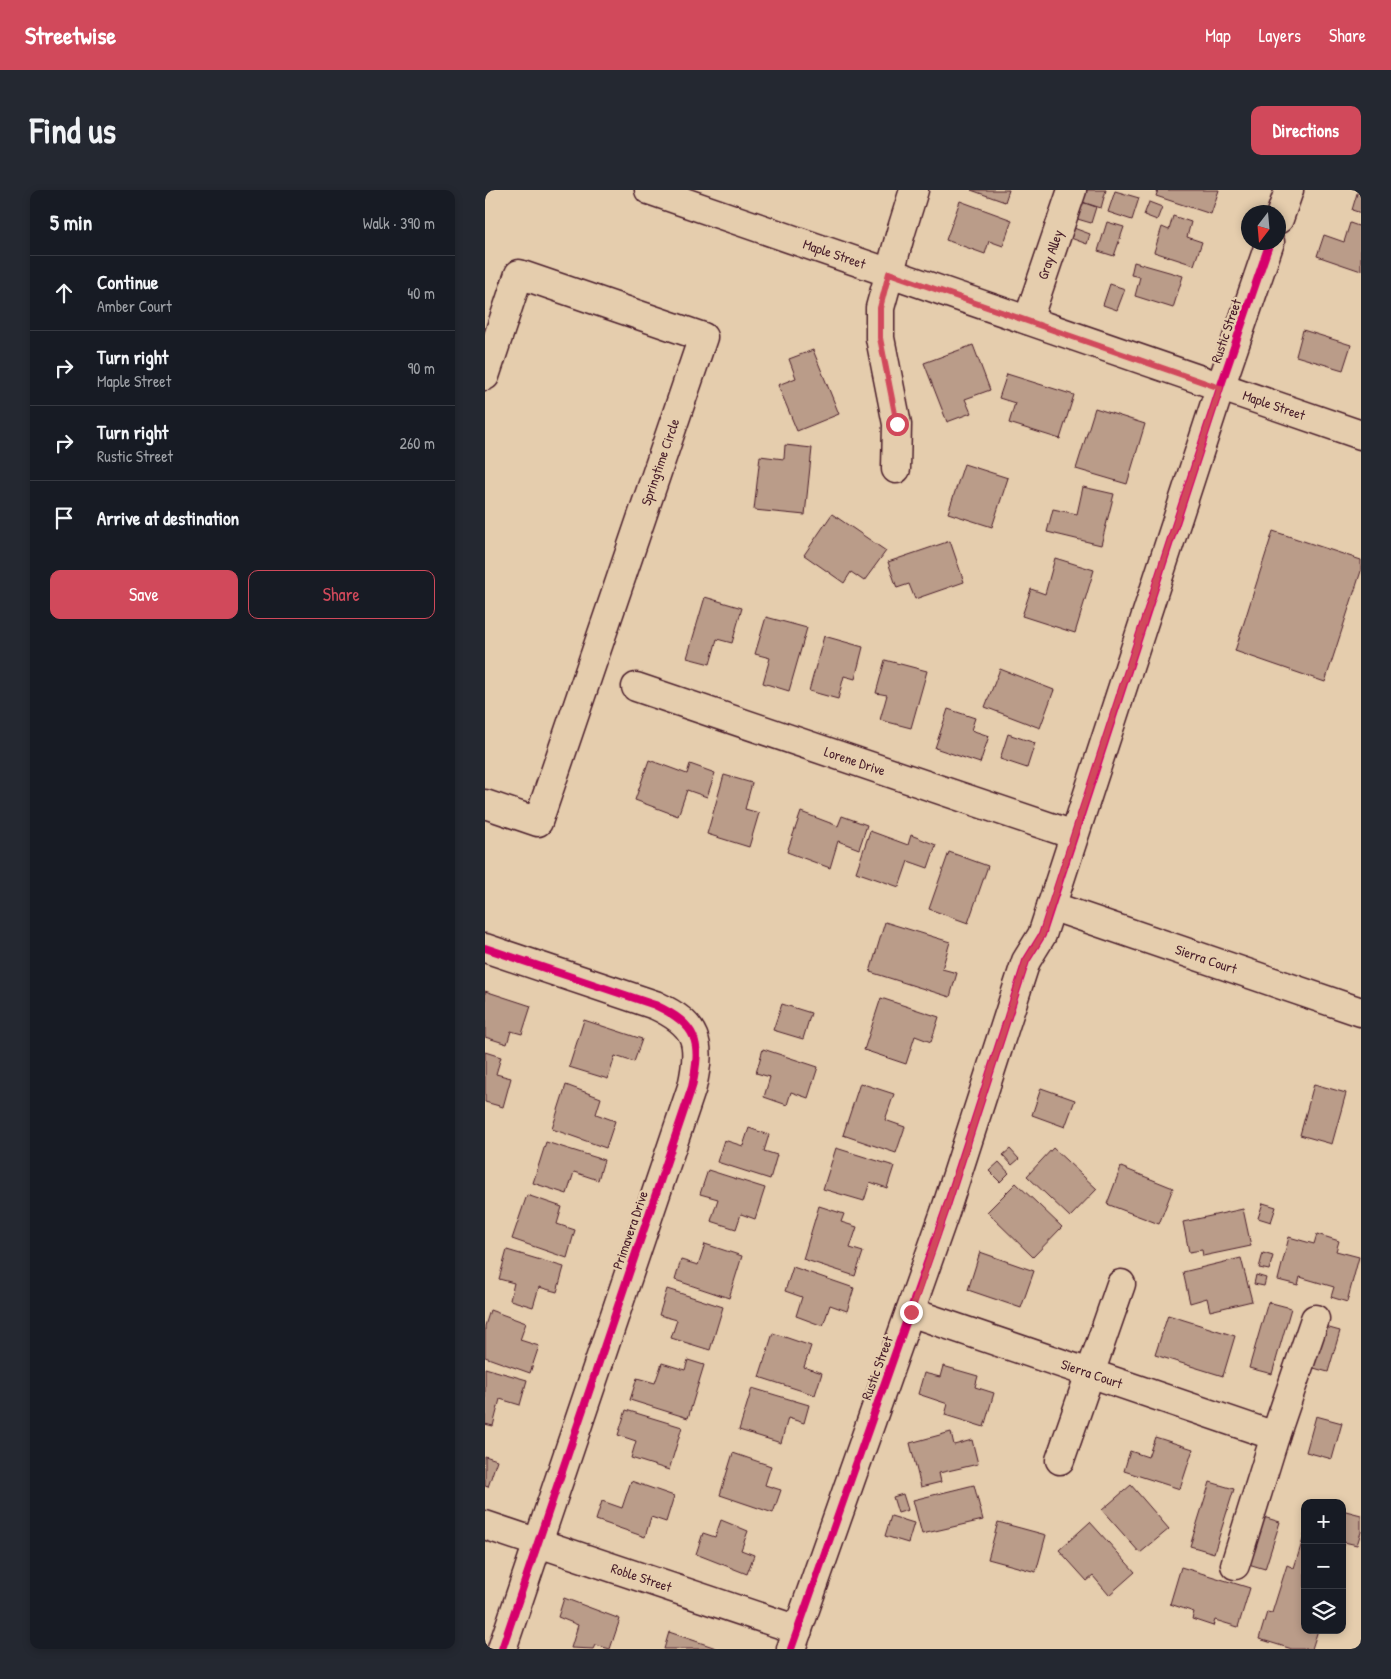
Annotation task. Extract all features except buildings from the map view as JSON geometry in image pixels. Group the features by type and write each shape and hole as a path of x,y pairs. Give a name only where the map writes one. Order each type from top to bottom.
{"street":[{"name":"Maple Street","path":"649,190 1361,435"},
{"path":"896,469 897,424 880,338 880,308 915,190"},
{"name":"Gray Alley","path":"1028,320 1073,190"},
{"path":"1284,205 1289,190"},
{"name":"Rustic Street","path":"795,1639 911,1312 1026,961 1042,935 1220,388 1267,250"},
{"name":"Springtime Circle","path":"485,376 519,274 703,337 537,822 485,804"},
{"name":"Lorene Drive","path":"636,687 1074,834"},
{"name":"Sierra Court","path":"1051,906 1361,1012"},
{"name":"Primavera Drive","path":"485,948 655,1005 672,1013 685,1023 694,1036 698,1054 692,1087 502,1649"},
{"path":"1060,1460 1121,1284"},
{"name":"Sierra Court","path":"911,1312 1275,1436"},
{"path":"1235,1565 1275,1436 1315,1319"},
{"name":"Roble Street","path":"485,1525 795,1639"}],"cycle path":[{"path":"791,1649 945,1212 1026,961 1042,935 1220,388 1267,250"},
{"path":"485,948 655,1005 669,1012 688,1028 696,1047 692,1087 502,1649"}],"route":[{"path":"897,424 880,338 880,308 889,273 1220,388 1042,935 1026,961 911,1312"}]}
